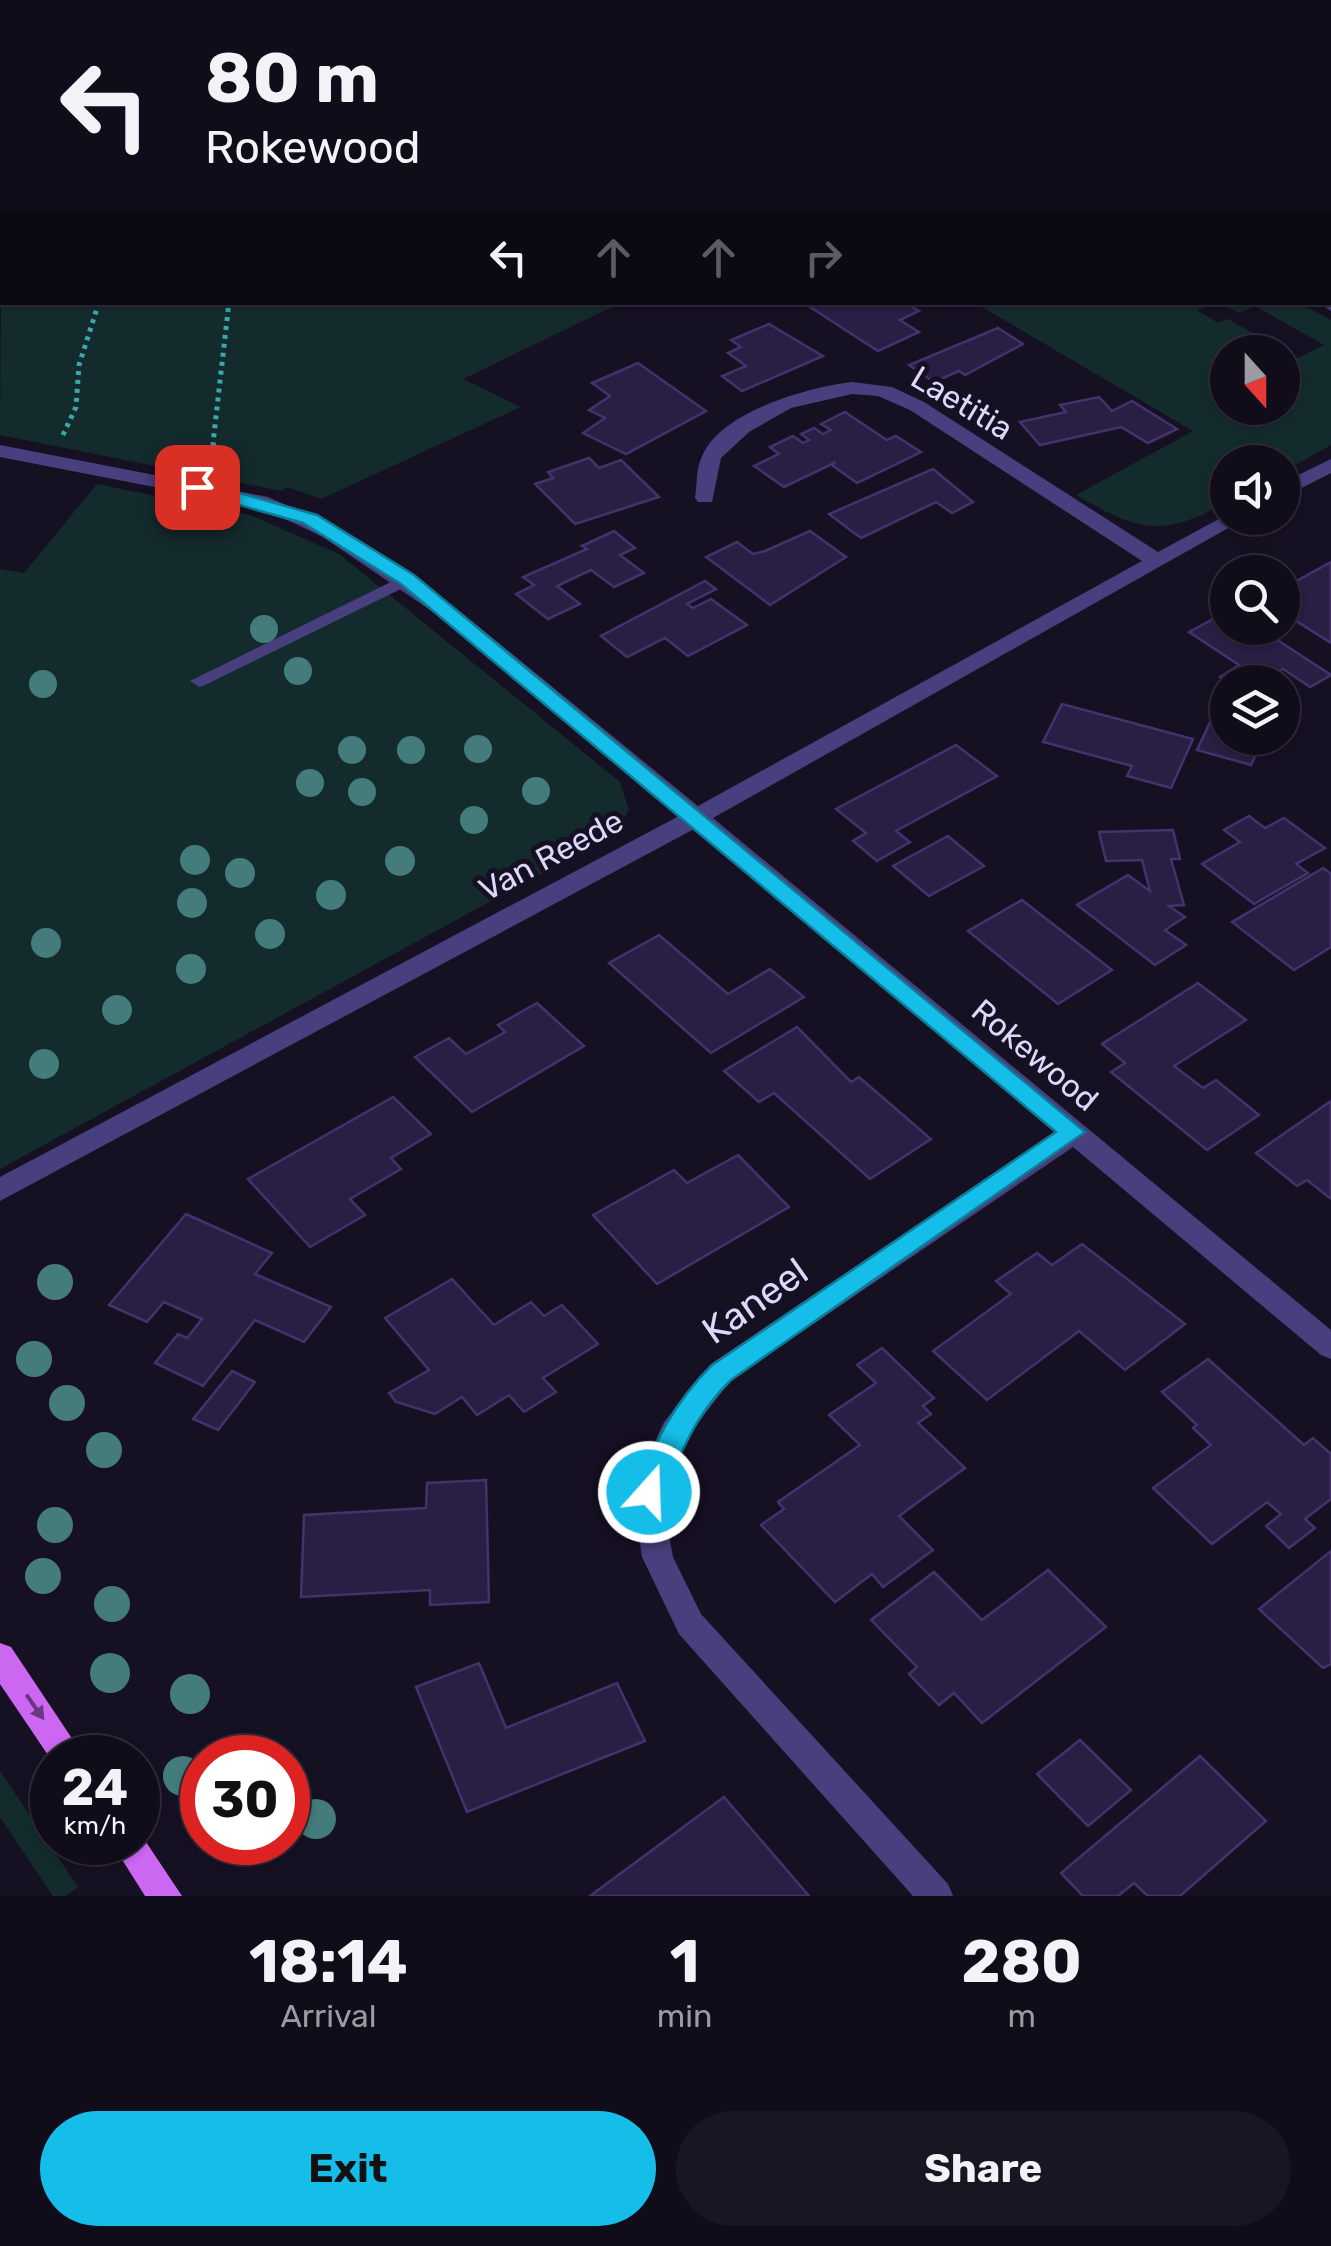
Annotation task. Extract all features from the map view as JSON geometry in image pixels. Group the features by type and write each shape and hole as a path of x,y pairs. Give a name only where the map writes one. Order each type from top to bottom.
{"main road":[{"path":"0,1657 53,1735"},
{"path":"144,1865 165,1896"}],"street":[{"name":"Laetitia","path":"706,498 711,457 755,418 837,390 877,389 917,406 1157,560"},
{"name":"Rokewood","path":"0,451 268,503 310,519 408,580 1331,1347"},
{"path":"1300,482 1331,465"},
{"name":"Van Reede","path":"0,1190 693,818 1210,532"},
{"name":"Kaneel","path":"936,1896 691,1627 654,1548 649,1492 665,1448 699,1394 722,1372 1073,1132"}],"lane":[{"path":"199,681 408,580"}],"path":[{"path":"51,460 76,407 79,365 98,305"},
{"path":"227,469 215,458 213,444 230,305"}],"green space":[{"path":"1,305 616,305 463,379 521,407 321,499 287,487 281,491 0,435"},
{"path":"978,305 1208,305 1197,310 1218,323 1228,319 1257,335 1210,335 1210,425 1300,425 1300,357 1324,345 1255,306 1239,313 1225,305 1303,305 1331,320 1331,445 1300,462 1300,445 1210,445 1210,511 1167,525 1151,526 1117,517 1076,495 1193,431"},
{"path":"97,484 250,515 339,554 620,782 629,810 614,834 0,1169 0,569 24,573"},
{"path":"0,1771 30,1816 30,1862 0,1817"},
{"path":"32,1865 63,1865 78,1887 66,1896 53,1896"}],"building":[{"path":"909,305 919,311 900,320 919,332 878,351 810,307"},
{"path":"769,324 823,356 742,391 722,376 746,366 728,353 741,347 731,340"},
{"path":"998,328 1023,344 965,375 959,371 934,382 909,365"},
{"path":"638,363 706,411 626,454 583,433 605,418 589,410 610,396 592,383"},
{"path":"1099,397 1112,411 1132,401 1177,429 1148,443 1121,427 1040,445 1020,422 1066,412 1060,405"},
{"path":"845,412 887,440 896,436 921,452 857,483 834,463 784,487 754,466 779,454 770,447 793,436 803,443 809,440 801,434 814,428 823,434 831,430 821,424"},
{"path":"589,458 599,468 621,460 659,497 575,524 535,484 553,478 548,472"},
{"path":"933,469 973,502 952,513 936,502 861,538 829,514"},
{"path":"614,531 635,548 620,555 644,573 614,587 591,570 557,586 580,604 548,619 516,594 534,585 523,577 587,549 582,546"},
{"path":"810,531 846,557 770,605 706,557 737,542 753,554 765,551"},
{"path":"1331,562 1331,643 1300,623 1300,579"},
{"path":"705,581 716,589 687,604 693,608 711,599 747,625 688,656 665,638 627,657 601,636"},
{"path":"1210,621 1210,645 1285,645 1331,675 1310,687 1300,680 1300,665 1239,665 1189,632"},
{"path":"1062,704 1193,739 1171,788 1127,776 1132,766 1043,742"},
{"path":"1210,722 1210,754 1197,750"},
{"path":"956,745 997,776 896,831 910,842 877,861 853,841 866,833 836,809"},
{"path":"1215,755 1256,755 1251,765"},
{"path":"1249,816 1265,828 1284,818 1325,848 1296,864 1308,873 1254,904 1202,864 1240,842 1224,830"},
{"path":"1173,830 1180,859 1171,859 1184,905 1169,906 1185,917 1165,930 1186,945 1155,965 1077,905 1128,875 1150,891 1142,860 1106,861 1099,832"},
{"path":"948,836 984,866 929,896 893,866"},
{"path":"1323,868 1331,874 1331,947 1294,970 1232,922"},
{"path":"1022,900 1112,970 1058,1004 968,931"},
{"path":"659,935 728,994 770,969 804,997 711,1053 609,963"},
{"path":"1198,983 1246,1020 1174,1066 1203,1088 1216,1080 1259,1115 1207,1150 1111,1072 1125,1063 1102,1044"},
{"path":"537,1003 584,1046 472,1112 415,1057 449,1038 466,1054 505,1032 498,1025"},
{"path":"797,1027 851,1082 859,1077 931,1139 870,1179 774,1093 759,1102 724,1071"},
{"path":"393,1097 431,1134 391,1158 401,1169 350,1199 365,1215 310,1247 248,1179"},
{"path":"1331,1101 1331,1199 1307,1180 1297,1186 1256,1153"},
{"path":"738,1155 789,1207 657,1284 593,1215 674,1170 687,1183"},
{"path":"186,1214 272,1253 255,1274 331,1307 304,1342 255,1320 203,1386 155,1363 178,1334 187,1338 202,1319 164,1302 147,1322 109,1305"},
{"path":"1082,1244 1185,1324 1125,1370 1079,1331 987,1400 933,1351 1011,1294 996,1281 1037,1253 1052,1265"},
{"path":"452,1279 494,1325 531,1302 544,1316 562,1305 598,1344 543,1378 556,1392 524,1412 509,1395 477,1415 462,1397 435,1414 396,1402 389,1393 429,1370 385,1318"},
{"path":"882,1348 934,1398 923,1406 931,1414 918,1423 965,1468 899,1516 933,1550 883,1587 872,1574 835,1602 761,1525 784,1509 778,1502 860,1445 829,1415 876,1383 857,1365"},
{"path":"1208,1359 1304,1445 1313,1438 1331,1454 1331,1499 1305,1519 1315,1528 1289,1548 1266,1526 1281,1514 1267,1502 1212,1544 1153,1488 1211,1445 1193,1428 1197,1425 1162,1392"},
{"path":"232,1371 255,1382 218,1430 193,1419"},
{"path":"486,1480 489,1602 430,1605 430,1590 301,1597 304,1515 426,1508 427,1483"},
{"path":"1331,1551 1331,1664 1323,1668 1259,1609"},
{"path":"1048,1570 1106,1627 982,1723 954,1693 939,1705 909,1674 917,1667 871,1620 934,1572 982,1620"},
{"path":"479,1663 506,1728 617,1683 645,1741 467,1812 416,1687"},
{"path":"1080,1740 1131,1790 1088,1826 1037,1774"},
{"path":"1200,1756 1266,1821 1180,1896 1148,1896 1134,1883 1118,1896 1083,1896 1061,1873"},
{"path":"724,1797 809,1896 590,1896"}],"route":[{"path":"197,487 268,503 310,519 360,546 408,580 1073,1132 722,1372 699,1394 665,1448 649,1492"}]}
